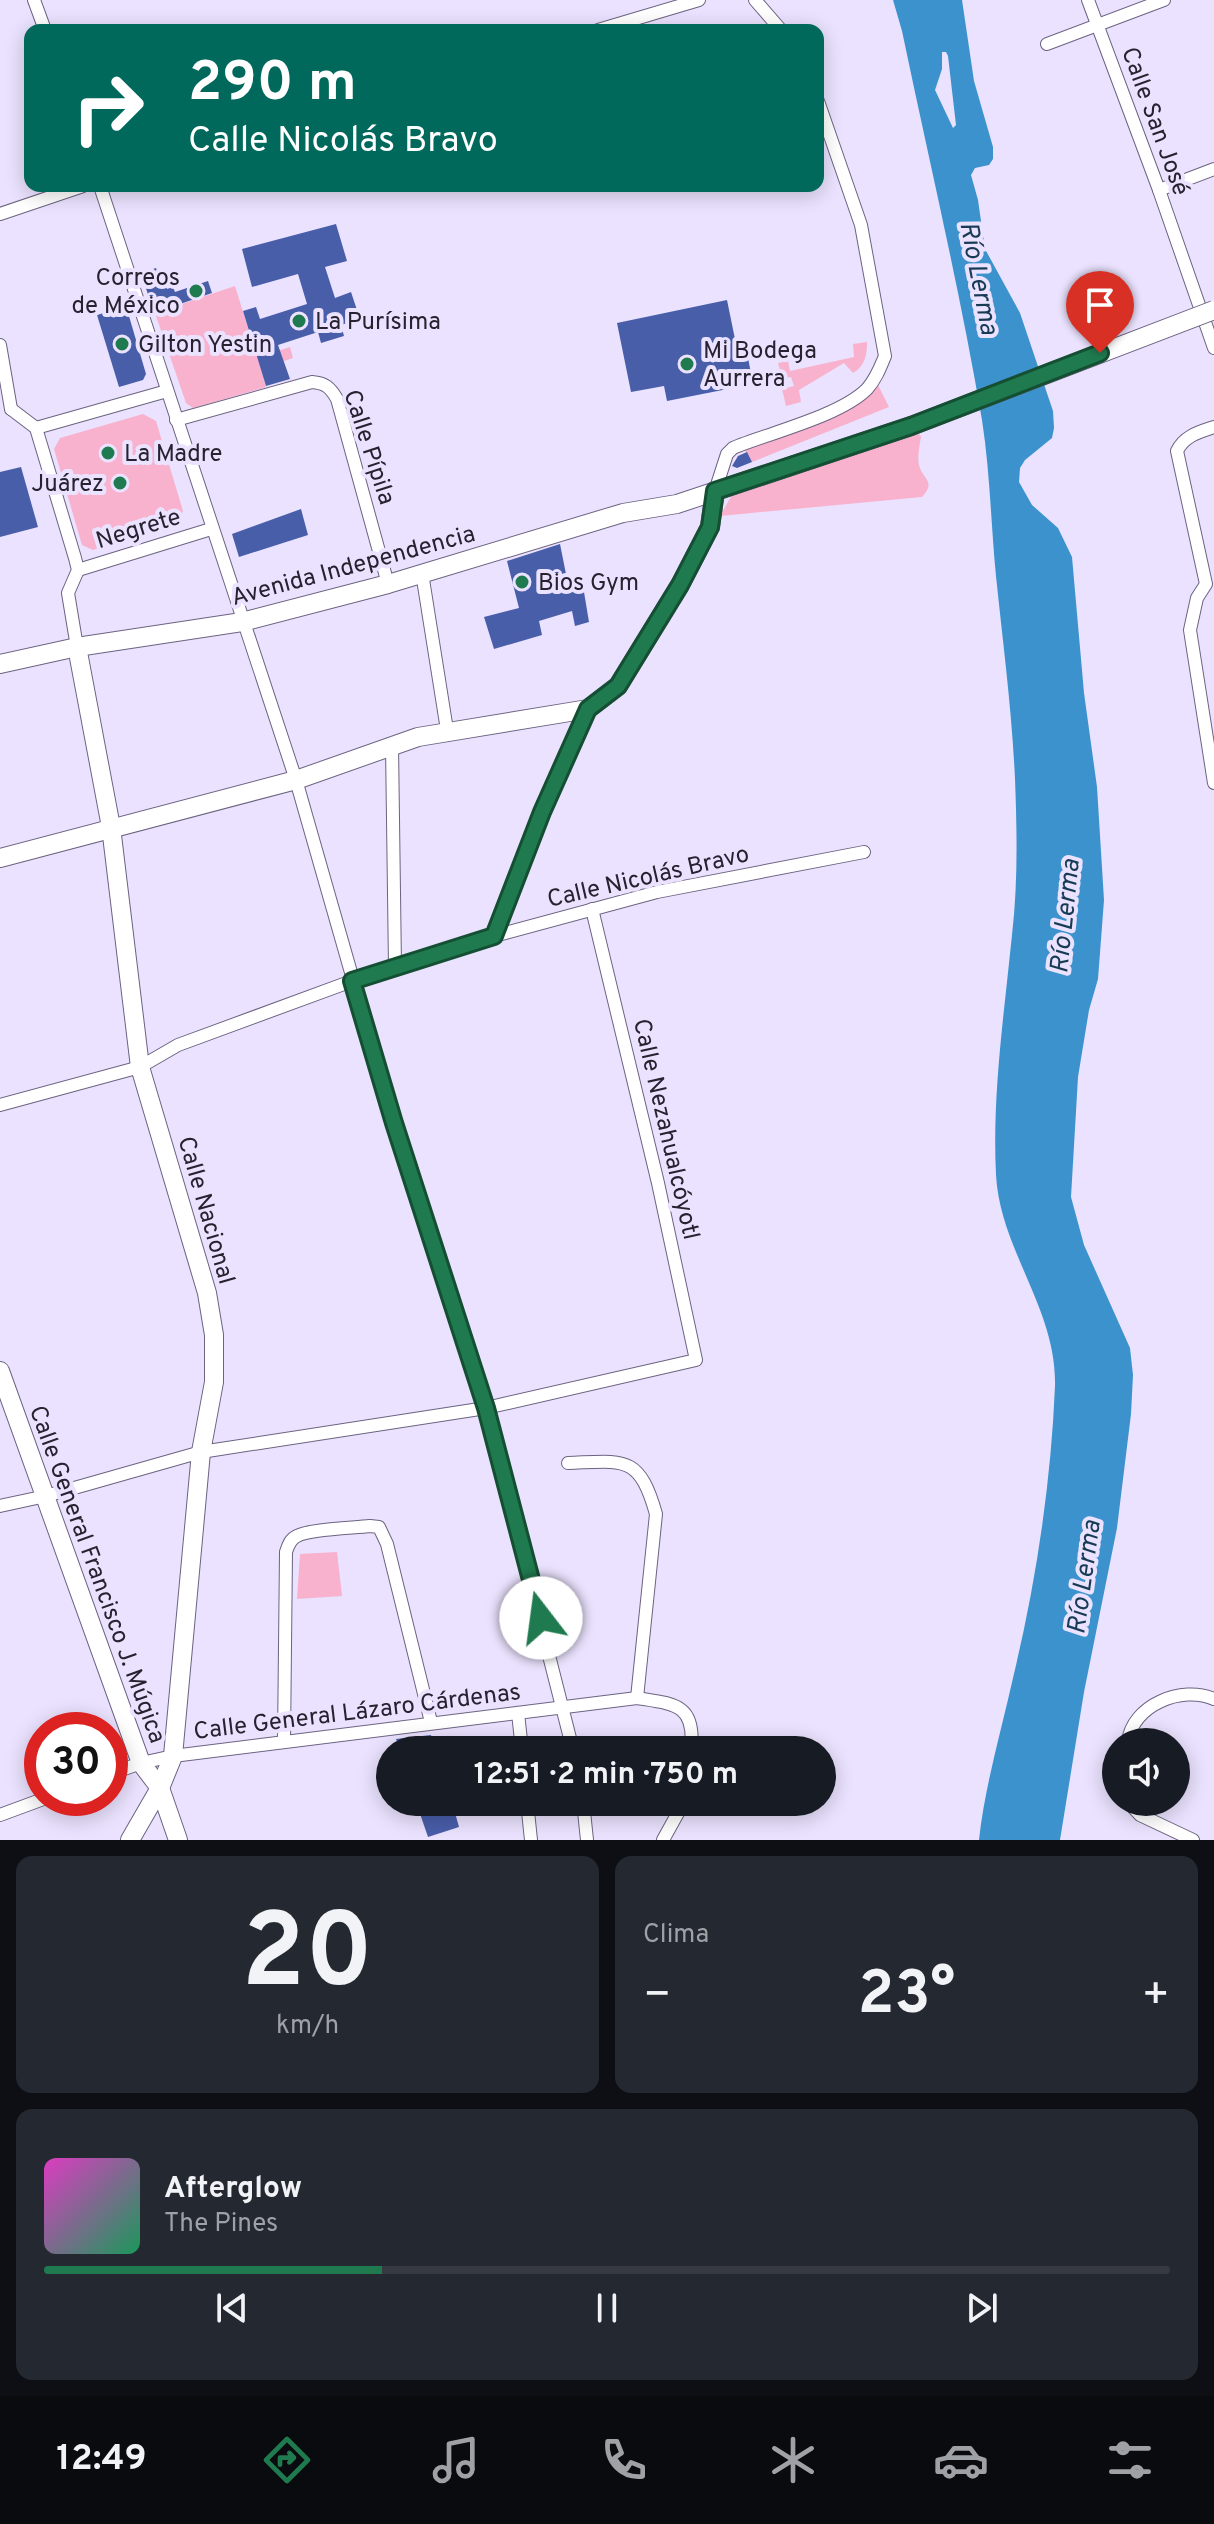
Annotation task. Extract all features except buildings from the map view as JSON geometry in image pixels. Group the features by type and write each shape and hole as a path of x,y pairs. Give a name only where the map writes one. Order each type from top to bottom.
{"street":[{"path":"34,0 43,24"},
{"path":"618,24 699,0"},
{"path":"755,0 776,24"},
{"name":"Calle San José","path":"1088,0 1214,348"},
{"path":"1047,44 1164,0"},
{"path":"494,936 542,812 588,709 618,686 680,585 710,527 715,491 727,454 733,448 810,420 864,391 877,376 885,356 861,225 824,118"},
{"path":"1159,190 1214,169"},
{"path":"0,214 65,192"},
{"path":"102,192 296,780 394,1123 486,1408 570,1736"},
{"name":"Avenida Independencia","path":"0,664 77,647 242,622 388,584 623,513 677,504 911,426 1214,310"},
{"path":"0,345 5,410 36,428 78,570 68,593 77,647"},
{"name":"Calle Pípila","path":"176,420 312,382 331,388 337,399 388,584"},
{"path":"36,428 167,391"},
{"path":"1213,775 1190,630 1197,598 1210,583 1177,451 1190,436 1214,427"},
{"name":"Negrete","path":"78,570 211,529"},
{"path":"422,573 447,730"},
{"name":"Calle Nacional","path":"77,647 111,827 140,1067 207,1293 214,1335 214,1382 201,1452 173,1756 160,1788 130,1840"},
{"path":"0,858 296,780 392,745 447,730 588,709"},
{"path":"392,745 395,967"},
{"name":"Calle Nicolás Bravo","path":"0,1105 140,1067 178,1045 352,981 494,936 657,892 864,852"},
{"name":"Calle Nezahualcóyotl","path":"486,1408 696,1360 658,1183 592,909"},
{"name":"Calle General Francisco J. Múgica","path":"0,1371 141,1763 160,1788 178,1840"},
{"path":"0,1506 201,1452 486,1408"},
{"path":"568,1463 617,1461 634,1468 648,1487 656,1514 637,1698"},
{"path":"284,1741 289,1543 296,1536 370,1526 379,1527 387,1544 431,1722"},
{"path":"1130,1728 1139,1714 1172,1698 1198,1693 1214,1699"},
{"name":"Calle General Lázaro Cárdenas","path":"128,1768 173,1756 637,1698 680,1707 691,1719 691,1736"},
{"path":"518,1713 520,1736"},
{"path":"0,1815 24,1806"},
{"path":"528,1816 531,1840"},
{"path":"584,1816 587,1840"},
{"path":"663,1840 676,1816"},
{"path":"1142,1816 1193,1840"}],"shaded area":[{"path":"235,286 257,357 261,360 268,354 290,347 293,358 261,369 266,387 193,408 186,403 155,313"},
{"path":"867,342 864,360 857,370 853,373 844,363 799,390 801,402 786,406 782,389 794,386 791,377 782,378 778,363 788,361 790,371 854,357 853,344"},
{"path":"878,385 889,407 752,462 744,449 860,399"},
{"path":"143,414 156,421 183,511 178,523 93,550 82,545 54,449 60,438"},
{"path":"908,427 921,436 918,462 928,484 922,497 720,516 732,495"},
{"path":"337,1552 342,1596 297,1599 300,1554"}],"water":[{"name":"Río Lerma","path":"893,0 962,0 974,81 993,147 993,159 989,165 975,168 971,175 985,249 1020,313 1053,411 1052,438 1025,460 1020,468 1019,482 1032,505 1058,528 1072,557 1084,693 1097,787 1104,900 1098,979 1089,1010 1078,1077 1071,1197 1084,1245 1130,1348 1133,1375 1117,1528 1084,1692 1060,1840 979,1840 989,1779 1035,1569 1046,1496 1055,1386 1047,1331 1007,1229 996,1175 997,1085 1014,916 1016,818 1012,728 985,439 964,323","holes":["942,52 946,52 956,125 953,128 935,90 942,69"]}],"place":[{"name":"Correos de México","path":"196,291"},
{"name":"La Purísima","path":"299,321"},
{"name":"Gilton Yestin","path":"122,344"},
{"name":"Mi Bodega Aurrera","path":"687,364"},
{"name":"La Madre","path":"108,453"},
{"name":"Juárez","path":"120,483"},
{"name":"Bios Gym","path":"522,582"}],"route":[{"path":"541,1618 486,1408 394,1123 352,981 494,936 542,812 588,709 618,686 680,585 710,527 715,491 911,426 1100,353"}]}
